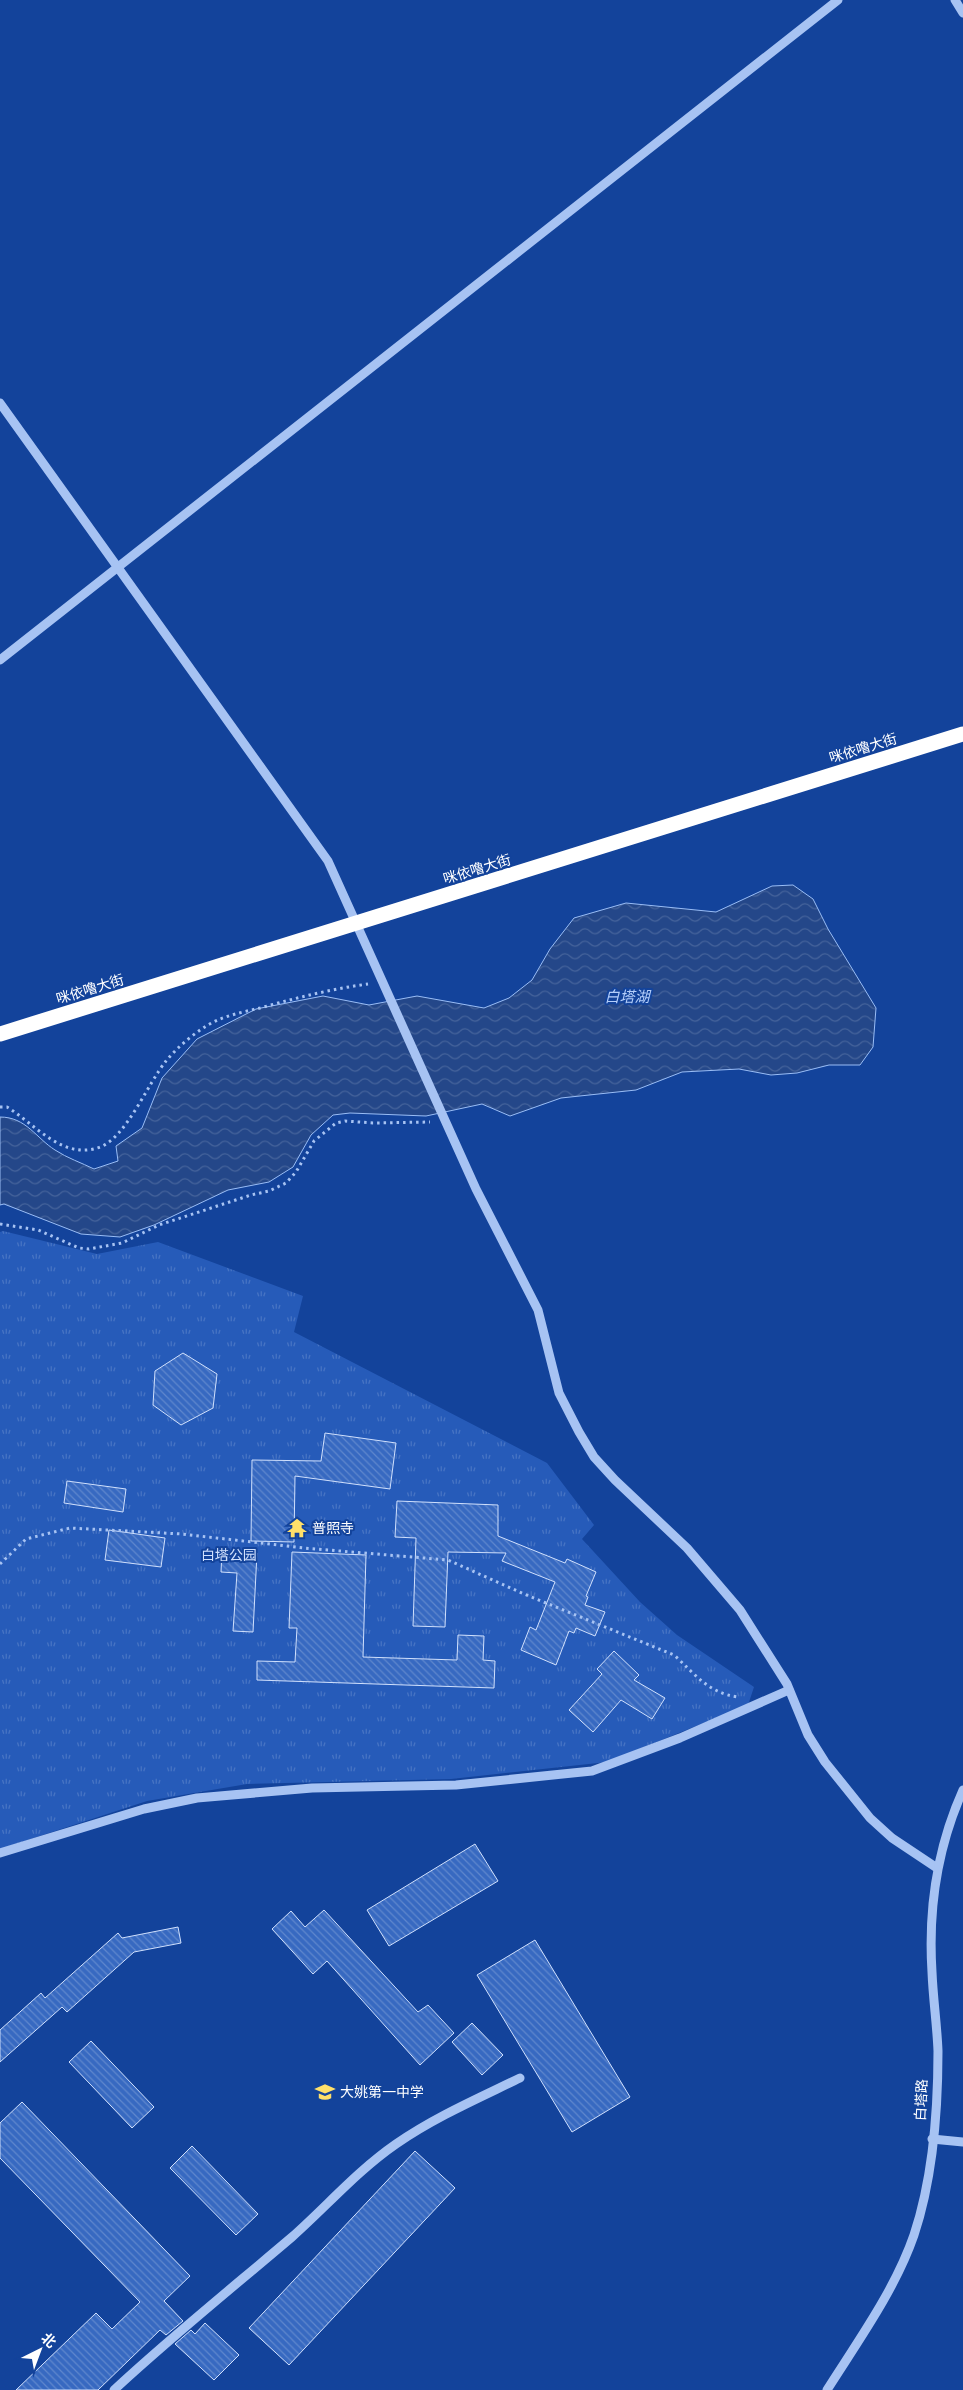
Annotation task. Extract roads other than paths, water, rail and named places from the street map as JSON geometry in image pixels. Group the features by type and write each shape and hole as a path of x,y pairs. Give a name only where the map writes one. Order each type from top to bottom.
{"highway":[{"name":"咪依噜大街","path":"0,1034 963,734"}],"street":[{"path":"0,660 838,0"},
{"path":"954,0 963,13"},
{"path":"0,403 328,861 358,923 476,1189 538,1310 559,1393 594,1457 615,1480 687,1548 740,1610 769,1652 812,1741 825,1762 870,1818 892,1838 938,1868"},
{"path":"0,1853 144,1809 197,1798 312,1788 456,1785 592,1771 680,1738 789,1690"},
{"name":"白塔路","path":"827,2390 873,2316 899,2268 913,2236 927,2179 932,2139 938,2051 931,1938 938,1868 951,1821 963,1790"},
{"path":"114,2390 205,2308 298,2231 344,2186 383,2154 424,2127 520,2078"},
{"path":"932,2139 963,2142"}],"water":[{"name":"白塔湖","path":"793,885 813,899 828,929 876,1008 873,1047 860,1065 829,1065 797,1073 771,1075 739,1069 682,1072 636,1090 561,1098 510,1116 482,1104 426,1116 350,1113 333,1115 311,1135 293,1167 269,1182 228,1190 154,1225 120,1237 81,1234 4,1204 0,1205 0,1117 17,1120 55,1150 94,1169 118,1161 116,1146 142,1128 162,1078 197,1039 256,1009 323,996 369,1005 417,996 484,1008 509,998 532,980 550,949 574,918 626,903 716,912 772,886"}],"place":[{"name":"普照寺","path":"297,1528"},
{"name":"大姚第一中学","path":"325,2092"}],"park label":[{"name":"白塔公园","path":"229,1555"}]}
